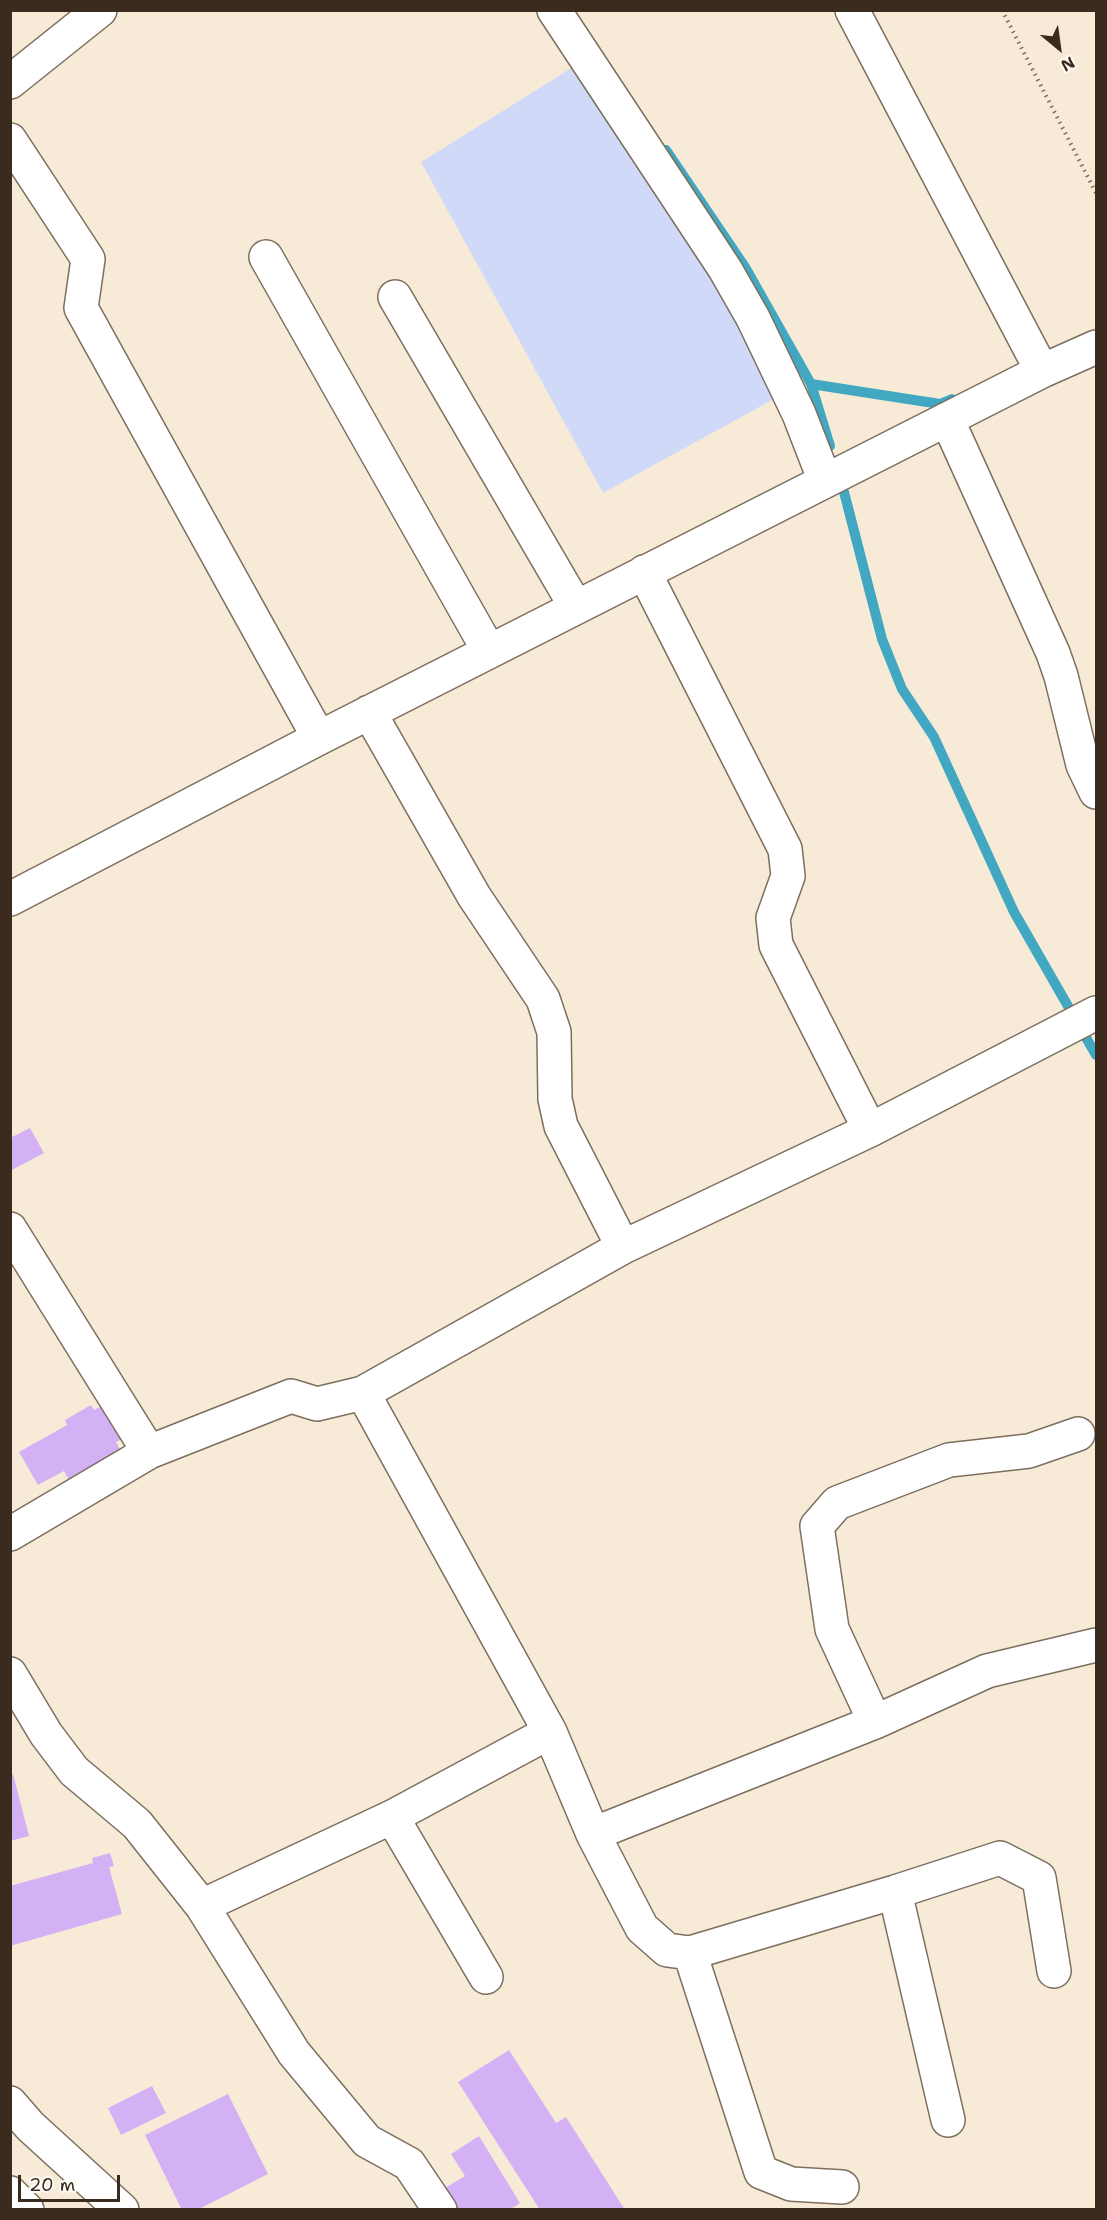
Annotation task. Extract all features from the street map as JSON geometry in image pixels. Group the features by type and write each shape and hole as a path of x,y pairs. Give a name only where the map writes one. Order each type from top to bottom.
{"street":[{"path":"10,81 100,10"},
{"path":"554,10 725,269 753,318 799,414 825,482"},
{"path":"852,10 1037,363"},
{"path":"10,140 88,259 81,308 319,738"},
{"path":"266,257 489,651"},
{"path":"395,297 576,607"},
{"path":"10,899 369,712 947,419 1037,363 1096,347"},
{"path":"947,419 1053,653 1083,765 1096,792"},
{"path":"644,572 785,849 788,876 773,918 776,945 870,1130"},
{"path":"369,712 474,896 543,999 554,1032 555,1099 561,1126 623,1247"},
{"path":"10,1534 149,1452 291,1396 317,1404 363,1393 623,1247 870,1130 1089,1019"},
{"path":"10,1229 149,1452"},
{"path":"363,1393 550,1732 593,1834 642,1928 667,1950 690,1953 1000,1858 1039,1878 1054,1971"},
{"path":"875,1722 832,1629 817,1526 837,1503 949,1460 1029,1451 1078,1434"},
{"path":"593,1834 875,1722 987,1671 1096,1645"},
{"path":"10,1674 46,1734 74,1770 137,1824 202,1906 294,2053 367,2141 409,2164 440,2210"},
{"path":"202,1906 392,1817 550,1732"},
{"path":"392,1817 486,1977"},
{"path":"895,1892 948,2120"},
{"path":"690,1953 761,2172 791,2184 842,2187"},
{"path":"10,2103 30,2126 122,2210"},
{"path":"10,2193 27,2210"}],"path":[{"path":"1002,10 1096,193"}],"shaded area":[{"path":"573,67 723,297 774,399 603,493 421,162"}],"building":[{"path":"30,1128 44,1153 10,1171 10,1138"},
{"path":"110,1402 128,1436 116,1442 122,1453 70,1482 64,1471 38,1485 19,1452 67,1425 65,1420 91,1405 94,1410"},
{"path":"10,1774 13,1774 29,1836 10,1841"},
{"path":"110,1853 114,1866 109,1867 122,1914 10,1946 10,1886 93,1863 92,1858"},
{"path":"509,2050 556,2123 566,2117 625,2210 540,2210 458,2082"},
{"path":"152,2086 166,2113 121,2135 108,2108"},
{"path":"228,2094 268,2174 197,2210 182,2210 145,2135"},
{"path":"479,2136 520,2203 509,2210 456,2210 443,2189 465,2176 451,2154"}],"waterway":[{"path":"666,150 745,267 811,384 940,404 952,399"},
{"path":"811,384 830,446"},
{"path":"844,492 882,639 902,689 934,737 1014,912 1096,1055"}]}
